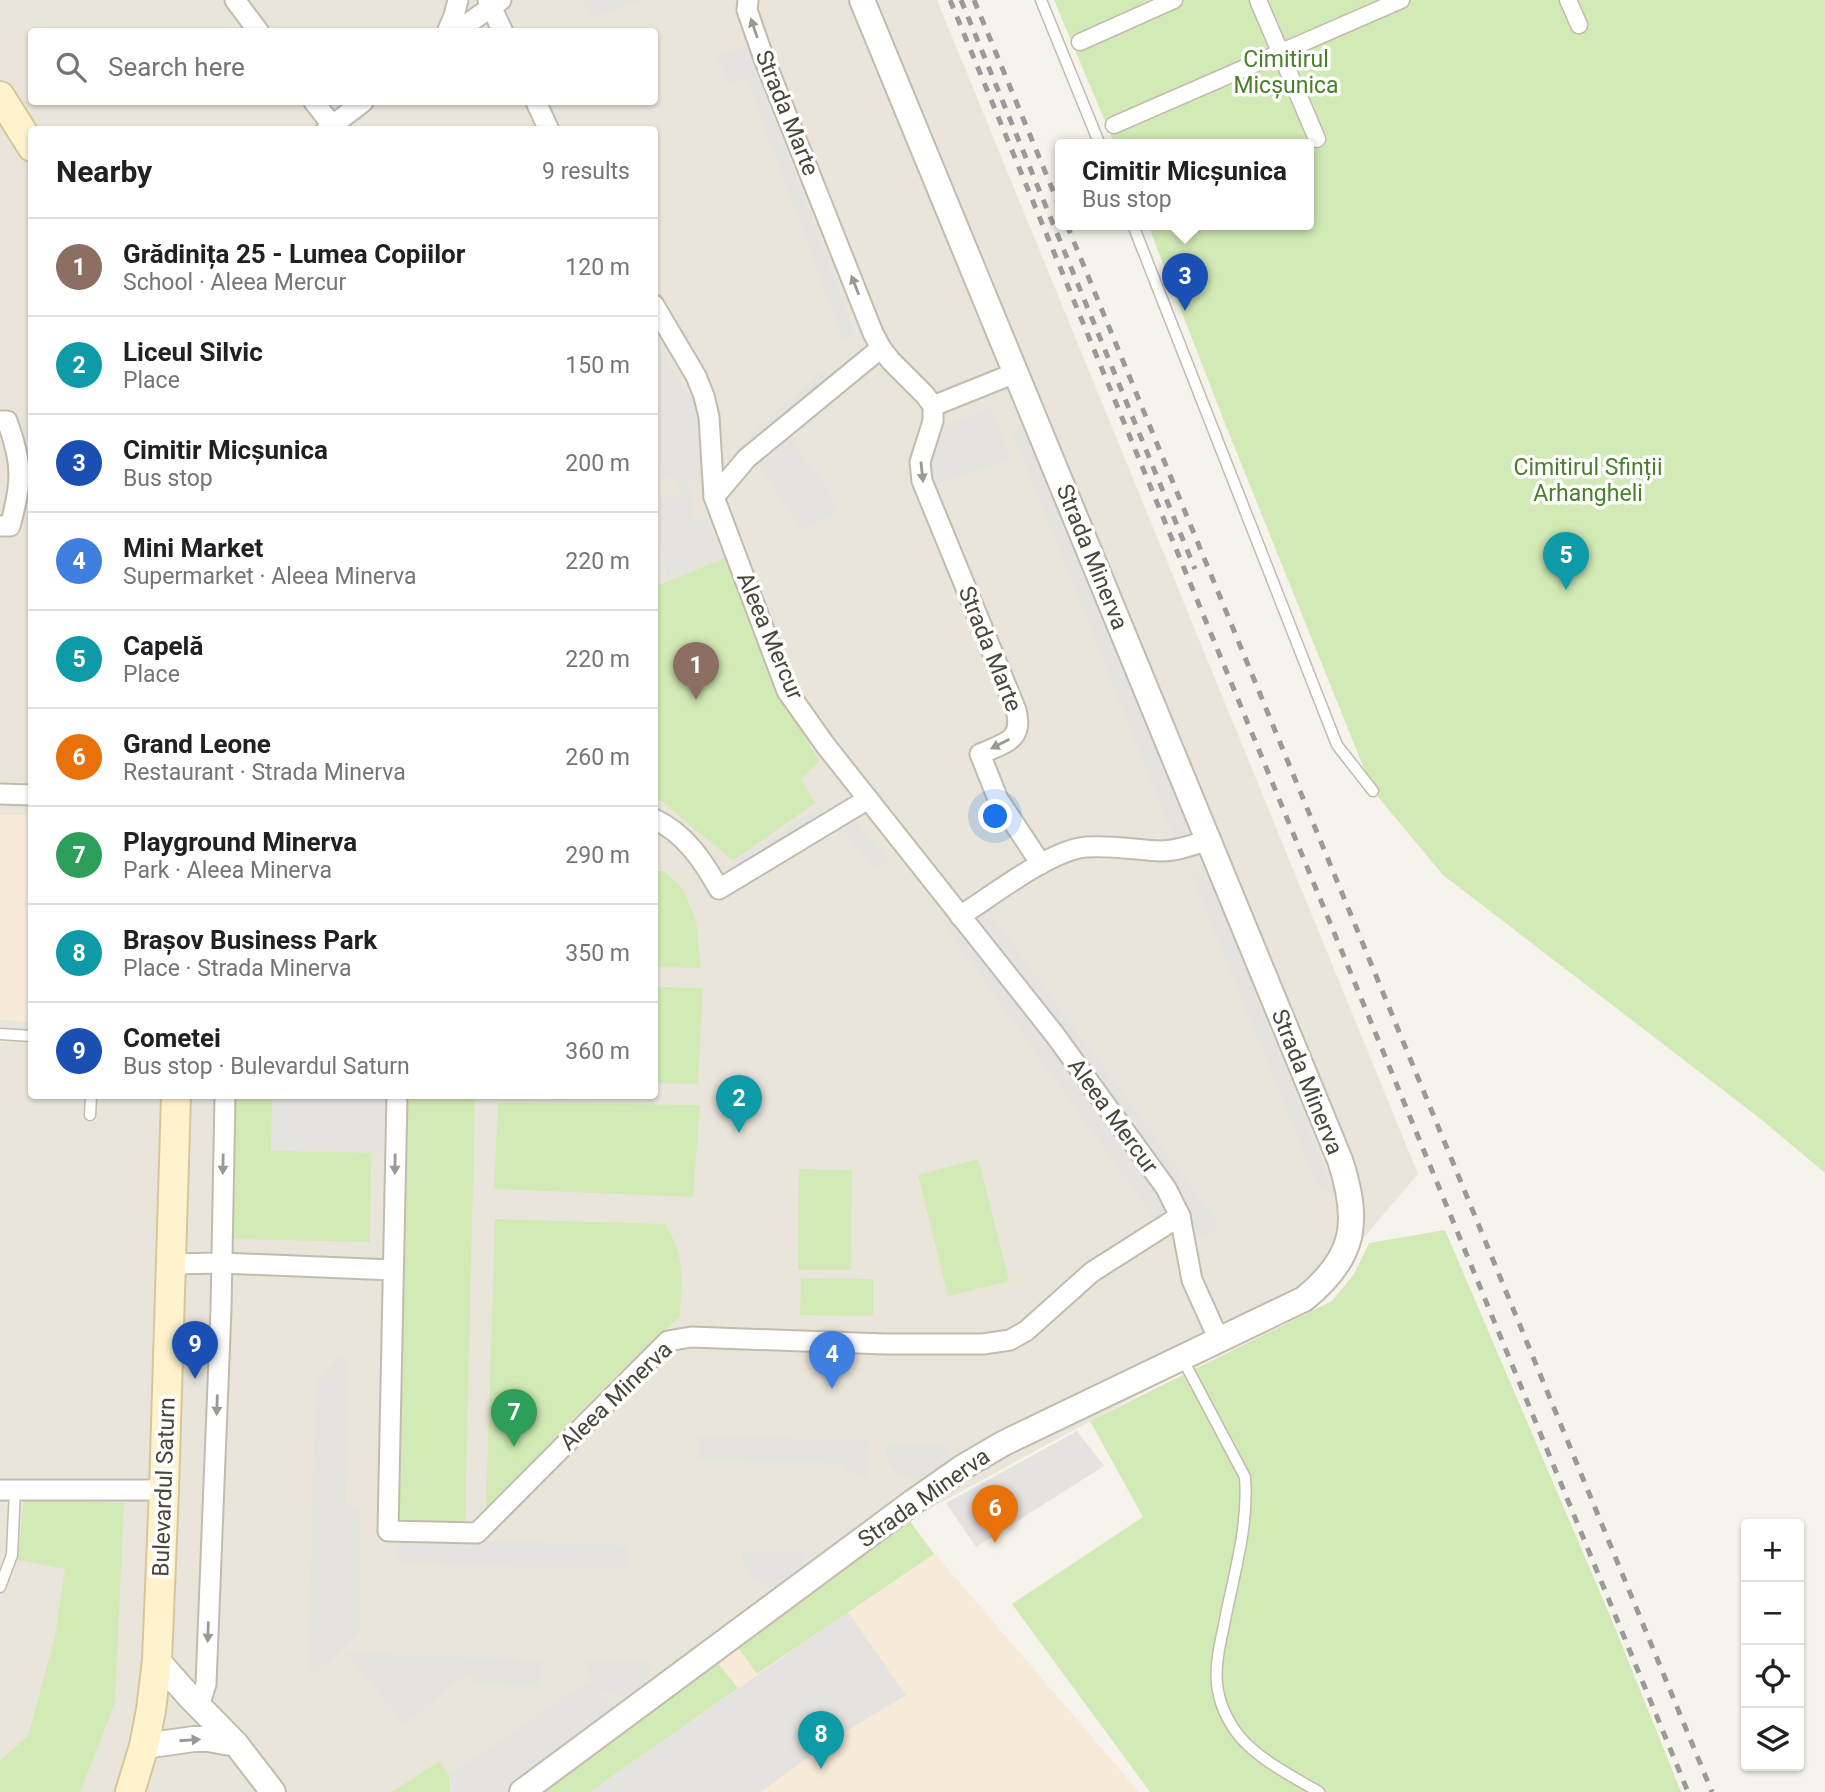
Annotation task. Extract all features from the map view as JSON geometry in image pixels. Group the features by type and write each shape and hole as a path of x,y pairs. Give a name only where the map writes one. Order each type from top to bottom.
{"main road":[{"path":"2,103 28,141"},
{"name":"Bulevardul Saturn","path":"130,1792 144,1746 157,1660 176,1099"}],"street":[{"path":"235,0 257,28"},
{"path":"449,28 458,0"},
{"name":"Strada Marte","path":"748,0 747,10 763,55 873,333 881,348 933,406 933,421 920,462 922,481 1019,722 1017,733 1010,739 980,754 998,799 1041,864"},
{"name":"Strada Minerva","path":"522,1792 962,1467 1004,1443 1304,1299 1322,1284 1346,1250 1350,1232 1352,1209 1340,1160 862,0"},
{"path":"1080,42 1174,0"},
{"path":"1258,0 1317,139"},
{"path":"1114,125 1401,0"},
{"path":"1568,0 1579,25"},
{"path":"461,28 494,2 502,28"},
{"path":"316,105 328,126"},
{"path":"330,126 359,105"},
{"path":"537,105 547,126"},
{"name":"Aleea Mercur","path":"658,312 696,376 704,396 709,417 714,497 787,691 826,746 1055,1035 1166,1188 1180,1216 1192,1280 1219,1340"},
{"path":"714,497 747,458 881,348"},
{"path":"933,406 1015,373"},
{"path":"0,421 7,421 16,445 20,472 18,498 10,526 0,526"},
{"path":"0,794 28,795"},
{"path":"658,821 673,828 691,846 719,888 868,799"},
{"path":"960,916 1063,853 1084,847 1163,851 1208,840"},
{"path":"202,1695 221,1309 225,1099"},
{"name":"Aleea Minerva","path":"397,1099 388,1531 477,1533 668,1341 691,1337 885,1344 983,1344 1010,1340 1026,1331 1092,1272 1180,1216"},
{"path":"170,1264 393,1270"},
{"path":"8,1490 164,1490"},
{"path":"157,1660 202,1695 273,1792"},
{"path":"144,1746 194,1739 236,1744"}],"lane":[{"path":"1041,0 1098,139"},
{"path":"1135,230 1337,746 1373,791"},
{"path":"0,1034 28,1036"},
{"path":"90,1115 91,1099"},
{"path":"1182,1358 1245,1477 1243,1525 1218,1654 1217,1684 1223,1709 1242,1739 1266,1760 1319,1792"},
{"path":"0,1587 12,1555 8,1490"}],"shaded area":[{"path":"0,0 937,0 1418,1174 1309,1302 907,1521 515,1792 0,1792"},
{"path":"583,0 641,0 593,18"},
{"path":"747,45 856,336 843,341 747,79 730,85 716,57"},
{"path":"658,349 693,399 699,420 701,483 691,480 688,488 693,495 695,507 692,516 700,520 707,519 723,558 667,581 663,550 658,550 658,497 672,497 679,495 681,491 677,482 660,474"},
{"path":"822,370 832,378 779,425 830,492 837,513 802,530 758,464 743,458 738,447"},
{"path":"991,407 1011,460 930,486 933,431"},
{"path":"1026,426 1193,836 1175,842 1012,432"},
{"path":"819,808 828,818 734,875 727,866"},
{"path":"0,815 28,815 28,1022 0,1020"},
{"path":"853,819 889,860 875,869 842,828"},
{"path":"1189,869 1209,877 1334,1192 1317,1187"},
{"path":"988,911 1220,1225 1202,1240 1181,1207 1155,1219 943,924"},
{"path":"272,1099 386,1099 384,1153 271,1151"},
{"path":"342,1355 348,1366 346,1503 361,1510 360,1632 328,1662 307,1676 316,1383"},
{"path":"1077,1431 1104,1466 976,1547 946,1503"},
{"path":"699,1437 869,1440 868,1478 845,1471 845,1463 699,1460"},
{"path":"886,1446 948,1446 949,1451 941,1469 924,1479 914,1479 904,1477 889,1464"},
{"path":"907,1521 1139,1792 515,1792"},
{"path":"396,1537 628,1546 626,1569 397,1564"},
{"path":"742,1552 805,1552 805,1557 797,1575 789,1582 770,1586 752,1578 742,1561"},
{"path":"848,1612 906,1695 830,1741 761,1792 590,1792"},
{"path":"345,1653 541,1660 541,1686 476,1684 468,1672 405,1724"},
{"path":"587,1661 650,1662 650,1667 648,1677 635,1691 615,1695 606,1693 591,1680"},
{"path":"588,1681 617,1709 503,1792 454,1792 449,1776"}],"green space":[{"path":"1054,0 1825,0 1825,1173 1762,1120 1443,875 1373,791 1150,230 1314,230 1314,139 1112,139"},
{"path":"727,557 778,690 819,761 801,779 815,803 733,861 658,800 658,585"},
{"path":"658,871 664,871 683,889 696,921 701,968 658,967"},
{"path":"658,987 703,988 698,1084 658,1083"},
{"path":"234,1099 372,1099 370,1242 231,1239"},
{"path":"404,1099 475,1099 465,1523 394,1521"},
{"path":"498,1103 700,1105 693,1197 494,1189"},
{"path":"978,1159 1009,1281 948,1296 918,1175"},
{"path":"799,1169 852,1170 851,1270 798,1270"},
{"path":"495,1219 665,1224 679,1258 681,1290 680,1316 608,1384 486,1508"},
{"path":"1445,1230 1611,1618 1681,1792 1150,1792 1012,1604 1143,1517 1090,1421 1332,1301 1354,1274 1369,1243"},
{"path":"801,1278 873,1279 873,1316 800,1315"},
{"path":"24,1499 124,1503 115,1703 80,1792 0,1792 0,1761 28,1736 55,1637 65,1569 18,1560"},
{"path":"906,1516 934,1554 757,1674 737,1646"},
{"path":"717,1662 738,1688 590,1792 539,1792"},
{"path":"440,1761 449,1776 449,1792 392,1792"}],"railway":[{"path":"950,0 1688,1792"},
{"path":"961,0 1055,229"},
{"path":"974,0 1055,196"},
{"path":"1056,230 1195,569"},
{"path":"1069,230 1712,1792"}],"place":[{"name":"Cimitir Micșunica","path":"1185,311"},
{"name":"Capelă","path":"1566,590"},
{"name":"Grădinița 25 - Lumea Copiilor","path":"696,700"},
{"name":"Liceul Silvic","path":"739,1133"},
{"name":"Cometei","path":"195,1379"},
{"name":"Mini Market","path":"832,1389"},
{"name":"Playground Minerva","path":"514,1447"},
{"name":"Grand Leone","path":"995,1543"},
{"name":"Brașov Business Park","path":"821,1769"}],"park label":[{"name":"Cimitirul Micșunica","path":"1286,72"},
{"name":"Cimitirul Sfinții Arhangheli","path":"1588,480"}]}
